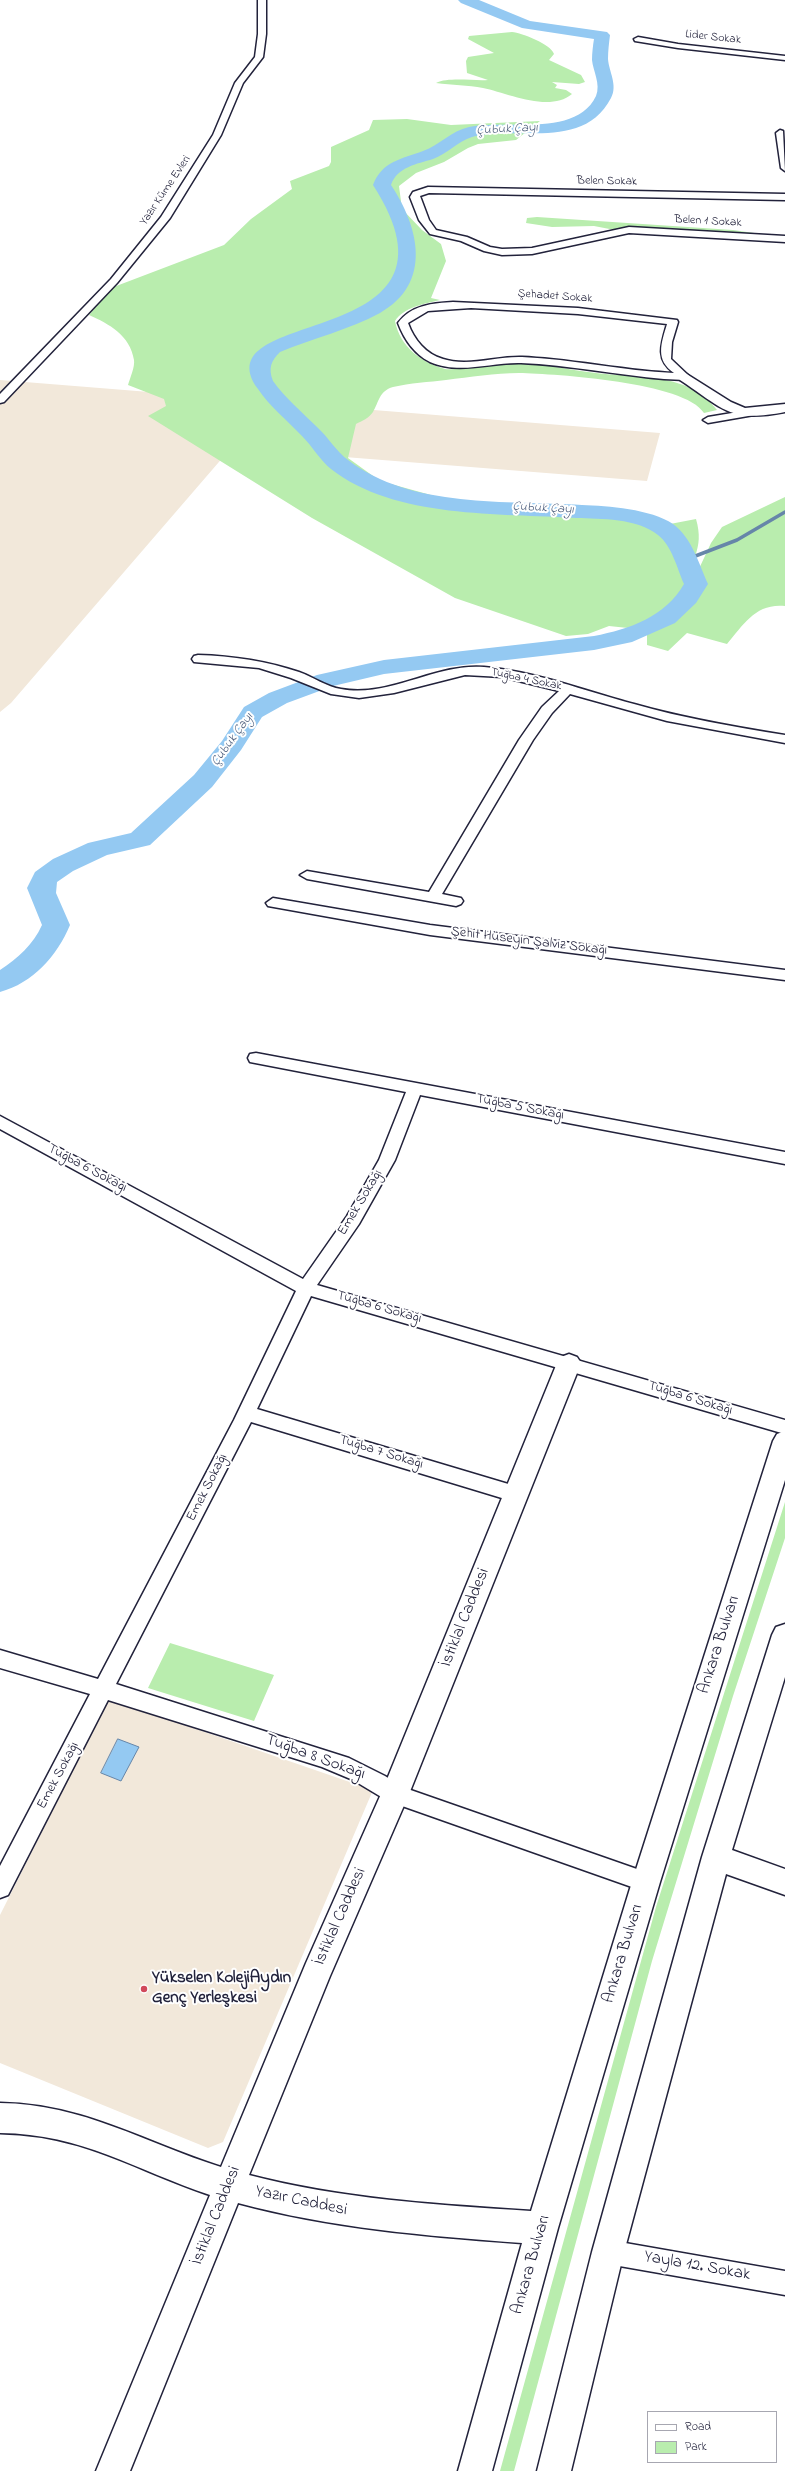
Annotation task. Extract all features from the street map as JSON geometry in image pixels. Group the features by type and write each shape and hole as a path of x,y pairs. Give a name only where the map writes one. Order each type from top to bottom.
{"street":[{"name":"Yazır Küme Evleri","path":"0,400 114,281 165,218 217,135 239,83 258,57 262,34 262,0"},
{"name":"Lider Sokak","path":"638,39 668,45 785,58"},
{"path":"780,133 785,168"},
{"name":"Belen Sokak","path":"428,190 785,197"},
{"name":"Belen 1 Sokak","path":"428,190 416,194 428,228 440,234 464,238 495,250 532,251 629,230 785,239"},
{"name":"Şehadet Sokak","path":"471,305 532,308 673,322 666,346 666,357 668,362 685,377 630,374 520,360 461,364 441,362 419,350 408,334 403,323 411,314 434,306 471,305"},
{"path":"685,377 726,404 750,413"},
{"path":"708,420 785,408"},
{"name":"Tuğba 4 Sokak","path":"198,659 245,660 298,675 322,687 341,694 372,693 446,674 469,671 507,674 568,689 651,713 785,739"},
{"path":"433,897 526,740 547,710 568,689"},
{"path":"308,876 456,901"},
{"name":"Şehit Hüseyin Şalviz Sokağı","path":"273,903 430,930 785,976"},
{"name":"Tuğba 5 Sokağı","path":"256,1058 785,1158"},
{"name":"Emek Sokağı","path":"0,1888 246,1413 306,1288 370,1191 387,1160 415,1088"},
{"name":"Tuğba 6 Sokağı","path":"0,1122 306,1288 569,1363 785,1427"},
{"name":"İstiklal Caddesi","path":"113,2471 316,1973 395,1794 569,1363"},
{"name":"Tuğba 7 Sokağı","path":"246,1413 515,1494"},
{"name":"Ankara Bulvarı","path":"475,2471 542,2228 646,1882 785,1441"},
{"path":"554,2471 608,2252 716,1857 785,1635"},
{"name":"Tuğba 8 Sokağı","path":"0,1659 104,1689 340,1764 378,1782 395,1794 646,1882"},
{"path":"716,1857 785,1882"},
{"name":"Yazır Caddesi","path":"0,2118 18,2117 47,2121 79,2129 229,2186 295,2203 353,2213 413,2220 542,2228"},
{"name":"Yayla 12. Sokak","path":"608,2252 785,2283"}],"shaded area":[{"path":"0,380 660,433 647,481 231,448 11,703 0,712"},
{"name":"Yükselen KolejiAydın Genç Yerleşkesi","path":"109,1699 373,1790 223,2142 208,2148 0,2063 0,1915"}],"green space":[{"path":"512,32 522,34 548,46 554,54 549,60 581,75 585,82 579,84 552,82 557,85 555,88 566,90 572,94 563,99 552,102 528,100 477,87 436,83 447,80 488,80 467,73 466,61 468,57 494,53 468,39 469,36"},
{"path":"407,119 451,125 540,121 516,140 478,144 444,162 416,173 399,186 402,209 422,230 441,244 446,261 431,298 440,300 409,309 395,321 402,338 413,352 420,358 445,369 505,363 528,363 585,372 661,379 692,389 705,398 717,410 704,413 692,402 672,394 647,387 618,382 561,375 519,373 482,375 413,384 388,389 382,394 371,414 356,424 348,458 380,481 449,500 609,511 670,524 696,519 699,539 698,547 684,588 697,573 711,543 722,527 785,497 785,606 775,606 758,611 745,622 727,644 687,633 668,651 647,645 647,630 609,626 588,634 566,636 455,598 312,518 148,416 166,406 164,399 128,385 134,363 132,351 118,332 104,322 89,315 111,288 224,245 251,219 292,189 290,181 329,166 331,162 331,147 369,130 373,120"},
{"path":"537,217 733,230 775,236 625,232 594,226 552,227 526,223 527,218"},
{"path":"785,1502 785,1538 733,1696 652,1961 514,2471 500,2471 656,1907"},
{"path":"170,1643 274,1675 254,1721 148,1688"}],"water":[{"path":"118,1739 139,1747 121,1781 101,1773"}],"waterway":[{"name":"Çubuk Çayı","path":"0,982 18,972 34,959 47,943 56,925 42,893 41,888 45,878 63,865 98,849 140,839 203,781 232,745 253,712 278,698 326,680 384,667 594,643 639,632 653,626 678,609 688,598 696,584 682,550 672,535 666,529 647,521 597,512 476,506 448,503 393,491 367,481 343,467 336,461 319,441 272,393 263,381 260,374 261,362 273,348 291,340 355,318 374,308 391,295 402,279 407,259 406,239 401,220 393,202 382,185 384,178 394,168 407,161 434,153 453,140 471,132 488,130 543,129 561,127 577,122 592,113 603,98 606,89 600,60 602,35 527,25 466,0"},
{"path":"685,560 737,540 785,512"}],"place":[{"name":"Yükselen KolejiAydın Genç Yerleşkesi","path":"144,1989"}]}
